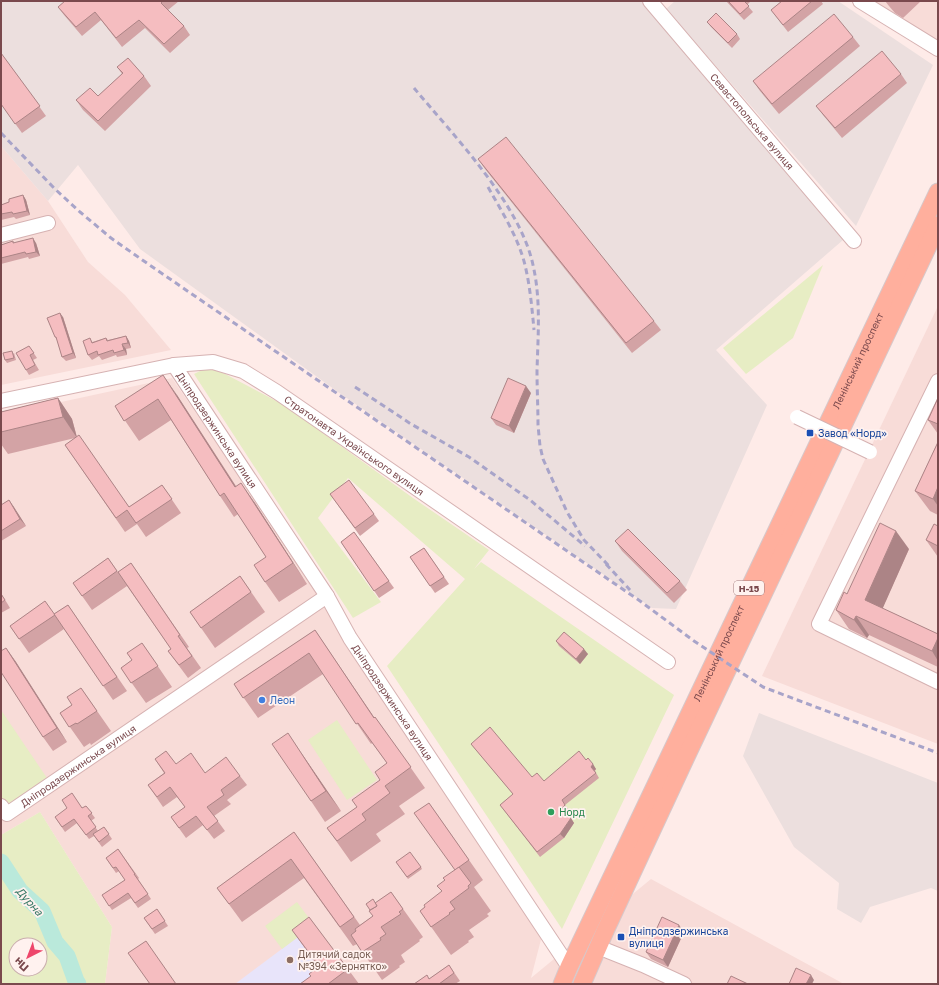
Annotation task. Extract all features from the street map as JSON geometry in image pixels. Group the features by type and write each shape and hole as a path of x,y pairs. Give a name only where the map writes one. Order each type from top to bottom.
{"main road":[{"name":"Ленінський проспект","path":"562,984 570,964 938,192"},
{"name":"Ленінський проспект","path":"585,977 833,445 938,225"},
{"path":"570,964 585,977"}],"street":[{"name":"Севастопольська вулиця","path":"650,1 854,241"},
{"path":"860,1 938,49"},
{"path":"1,235 48,223"},
{"name":"Стратонавта Українського вулиця","path":"1,401 174,365 213,362 244,371 278,392 668,662"},
{"name":"Дніпродзержинська вулиця","path":"174,365 327,596 350,638 570,964"},
{"path":"938,381 819,624 938,682"},
{"path":"797,417 870,452"},
{"name":"Дніпродзержинська вулиця","path":"4,810 327,596"},
{"path":"598,947 643,965 684,984"}],"shaded area":[{"path":"1,1 651,1 843,240 716,350 767,405 676,609 652,608 338,392 140,249 78,165 48,201 1,146"},
{"path":"675,1 838,1 933,65 856,226 666,9"},
{"path":"851,1 938,1 938,56"},
{"path":"1,146 48,201 88,262 125,295 171,350 1,385"},
{"path":"938,306 938,744 762,676"},
{"path":"172,378 545,924 531,978 651,879 844,984 105,984 112,927 40,812 1,835 1,415"},
{"path":"759,713 938,783 938,891 931,888 870,907 861,923 837,909 839,883 794,847 743,756"},
{"name":"Дитячий садок №394 «Зернятко»","path":"314,925 332,984 235,984"}],"green space":[{"path":"823,265 793,338 746,374 723,348"},
{"name":"Норд","path":"210,366 284,405 413,498 489,550 474,569 481,562 674,695 562,929 387,666 465,579 348,478 318,518 381,602 353,618 194,374"},
{"path":"1,710 47,778 6,806 1,799"},
{"path":"337,720 377,780 347,800 308,740"},
{"path":"40,812 112,927 105,984 1,984 1,835"},
{"path":"297,902 314,925 282,949 265,926"}],"building":[{"path":"65,1 163,1 161,3 184,26 164,44 139,20 116,38 95,12 76,27 58,7"},
{"path":"728,1 744,1 749,6 740,14"},
{"path":"782,1 812,1 783,25 771,10"},
{"path":"716,13 737,34 728,43 707,22"},
{"path":"834,14 853,37 772,104 753,81"},
{"path":"882,51 901,74 835,128 816,106"},
{"path":"1,53 40,106 15,124 1,104"},
{"path":"128,58 144,76 98,121 76,100 90,88 98,96 123,73 117,67"},
{"path":"506,137 654,321 626,343 478,159"},
{"path":"23,195 27,211 13,214 12,212 1,214 1,205 9,202 9,199"},
{"path":"33,238 36,252 26,254 25,252 1,258 1,245 13,241 13,243"},
{"path":"60,313 73,353 62,357 56,337 47,318"},
{"path":"126,336 128,343 122,344 124,350 114,353 113,350 98,355 97,351 88,355 83,341 90,338 92,343 106,338 107,341"},
{"path":"29,346 34,353 30,355 35,365 26,370 16,353"},
{"path":"12,351 14,358 5,360 3,353"},
{"path":"163,375 235,487 241,483 293,563 265,582 254,565 266,557 224,493 220,496 158,399 124,421 115,406"},
{"path":"508,378 526,386 509,426 491,418"},
{"path":"58,398 63,417 1,432 1,412"},
{"path":"938,398 938,424 928,420"},
{"path":"79,435 129,507 162,485 172,499 136,523 127,510 116,518 65,445"},
{"path":"938,442 938,487 933,499 915,491"},
{"path":"349,480 374,514 355,528 330,494"},
{"path":"9,500 20,519 1,531 1,505"},
{"path":"880,523 896,531 865,600 938,634 938,638 932,651 856,616 854,620 836,610 844,592 847,594"},
{"path":"934,524 938,526 938,546 926,540"},
{"path":"628,529 680,581 667,593 615,541"},
{"path":"354,532 389,581 374,591 341,542"},
{"path":"424,548 444,577 430,586 410,557"},
{"path":"108,558 117,571 82,596 73,583"},
{"path":"131,563 180,635 178,636 192,656 179,665 168,651 171,649 118,572"},
{"path":"240,576 251,592 201,628 190,612"},
{"path":"1,594 5,600 1,603"},
{"path":"45,601 55,615 19,639 10,626"},
{"path":"68,605 117,677 103,686 54,614"},
{"path":"315,630 374,718 375,717 411,767 385,786 390,793 362,814 366,820 337,841 327,828 357,807 352,800 380,780 375,772 387,763 358,723 356,724 309,653 243,698 234,684"},
{"path":"564,632 584,649 576,659 556,641"},
{"path":"142,643 158,666 131,683 121,668 132,660 127,653"},
{"path":"6,648 57,728 43,737 1,672 1,651"},
{"path":"81,688 97,711 77,724 76,723 69,727 60,713 72,705 67,697"},
{"path":"490,727 532,777 537,773 544,781 579,751 586,760 588,758 593,764 591,767 596,773 562,800 565,805 562,808 571,818 560,834 537,852 500,805 513,794 471,744"},
{"path":"288,733 326,791 311,801 272,744"},
{"path":"166,751 176,764 191,753 205,773 226,757 240,776 221,790 224,795 207,807 218,821 207,830 196,816 179,828 171,817 185,807 170,787 157,797 148,785 165,773 155,759"},
{"path":"72,793 82,808 86,806 92,813 88,816 96,827 86,835 74,819 62,827 55,817 67,808 62,800"},
{"path":"429,803 469,860 455,870 414,813"},
{"path":"104,827 109,834 99,842 93,834"},
{"path":"294,832 354,917 340,927 291,859 229,904 217,888"},
{"path":"118,849 148,894 135,903 128,893 109,906 102,895 125,880 116,867 113,868 106,858"},
{"path":"410,852 421,867 407,877 396,862"},
{"path":"459,867 471,883 468,886 469,888 450,902 455,909 431,927 420,911 425,907 424,905 442,891 437,886 445,880 443,878"},
{"path":"391,892 403,909 399,912 401,914 381,927 386,934 380,938 381,940 362,952 351,935 356,931 355,929 373,916 369,911 377,906 375,903"},
{"path":"373,899 377,906 370,910 366,904"},
{"path":"157,909 165,921 152,929 144,918"},
{"path":"309,917 348,969 328,984 300,984 311,976 309,974 319,966 292,930"},
{"path":"662,917 679,925 663,960 646,952"},
{"path":"146,941 176,984 150,984 128,953"},
{"path":"449,965 454,973 439,984 414,984 427,975 429,979"},
{"path":"796,968 811,975 806,984 789,984"},
{"path":"731,976 748,984 727,984"}],"waterway":[{"name":"Дурна","path":"1,862 20,891 42,911 55,942 67,956 78,984"}],"railway":[{"path":"414,88 484,172 515,218 526,242 536,278 538,318 538,425 543,459 567,512 584,540 610,567"},
{"path":"1,133 55,189 111,238 640,601 694,641 763,687 938,753"},
{"path":"488,187 509,225 522,255 532,305 534,330"},
{"path":"355,387 411,424 469,457 530,500 585,546"},
{"path":"606,564 630,590"}],"place":[{"name":"Завод «Норд»","path":"810,433"},
{"name":"Леон","path":"262,700"},
{"name":"Норд","path":"551,812"},
{"name":"Дніпродзержинська вулиця","path":"621,937"},
{"name":"Дитячий садок №394 «Зернятко»","path":"290,960"}]}
